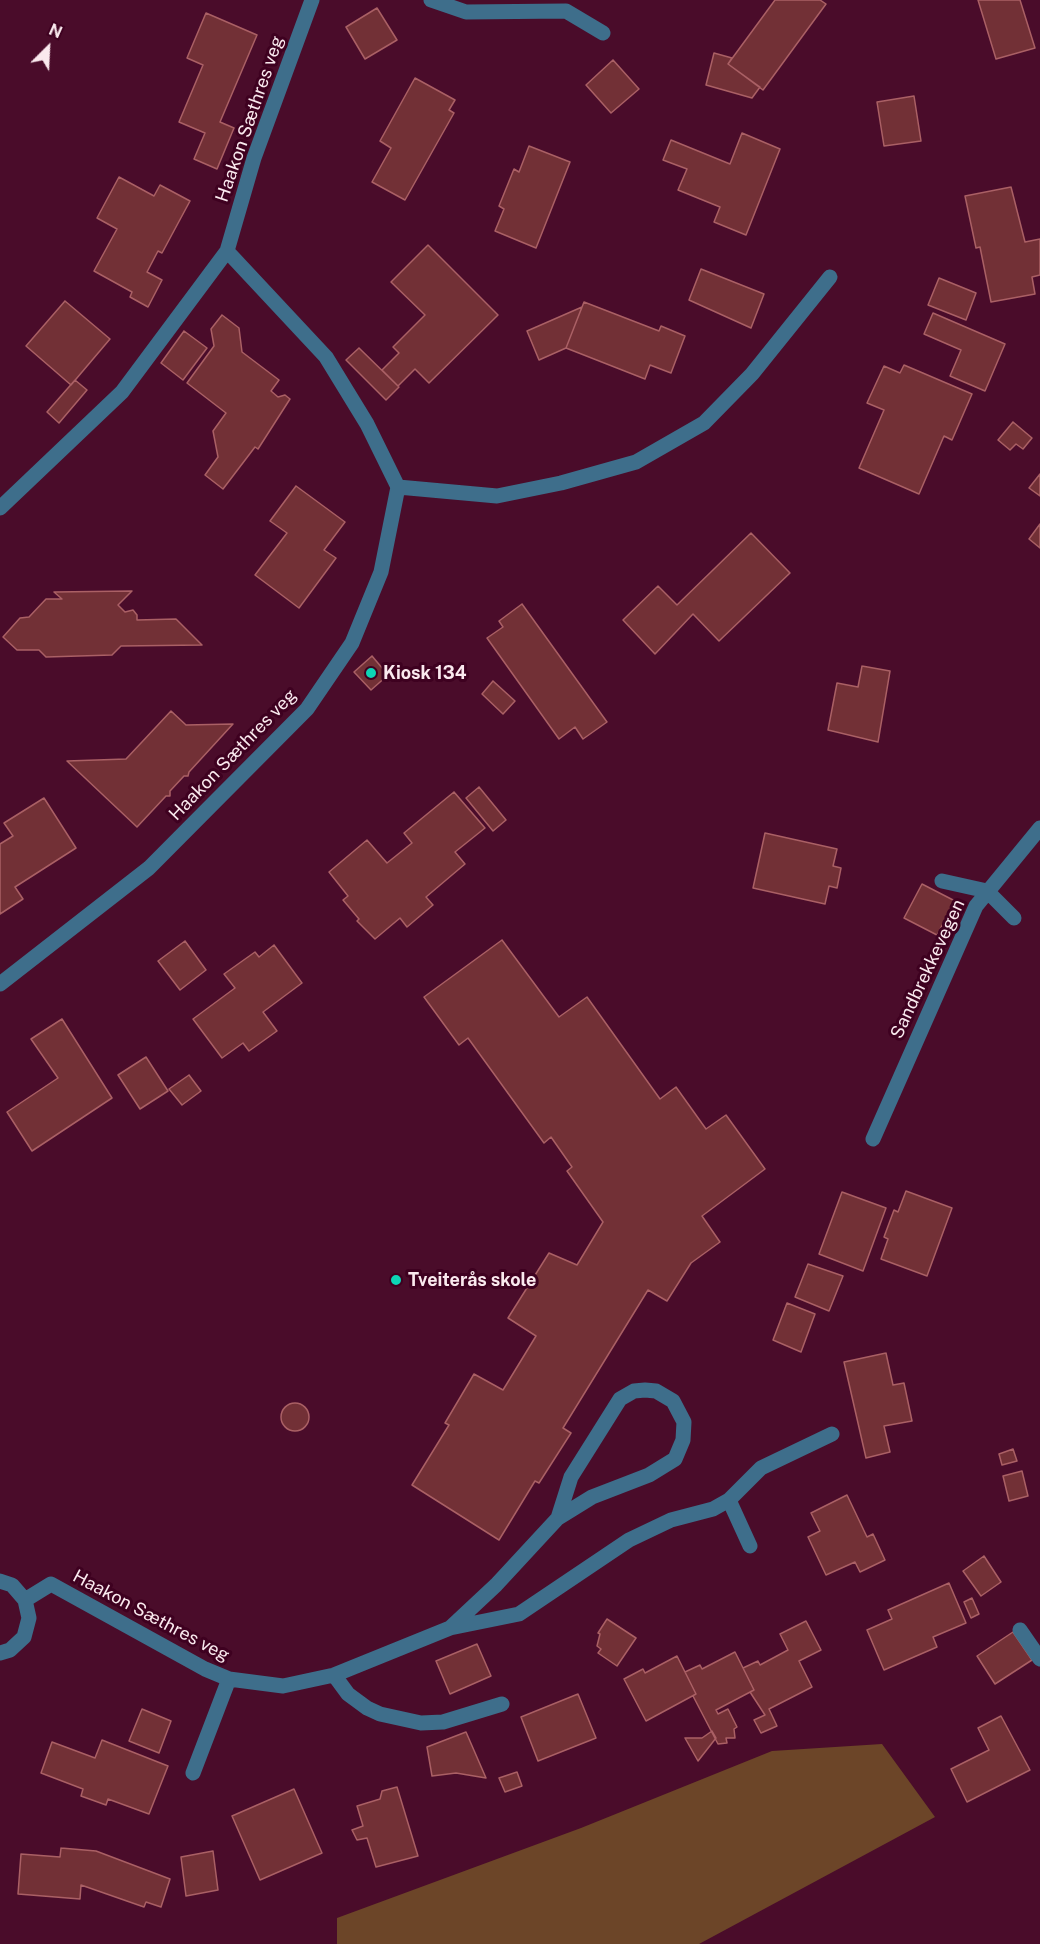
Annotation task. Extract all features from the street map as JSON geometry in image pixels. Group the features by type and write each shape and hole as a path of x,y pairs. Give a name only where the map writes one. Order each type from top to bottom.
{"street":[{"name":"Haakon Sæthres veg","path":"0,508 122,392 227,251 254,158 312,0"},
{"path":"431,0 466,12 566,11 603,33"},
{"path":"227,251 326,357 367,424 398,487 497,496 561,483 636,462 704,423 752,374 830,277"},
{"name":"Haakon Sæthres veg","path":"0,984 149,868 307,710 352,643 381,572 398,487"},
{"name":"Sandbrekkevegen","path":"873,1139 976,906 1040,828"},
{"path":"942,881 987,891 1014,918"},
{"name":"Haakon Sæthres veg","path":"450,1628 496,1586 558,1518 592,1497 649,1475 675,1459 683,1440 684,1422 673,1401 656,1391 645,1390 626,1394 620,1399 570,1477 558,1518"},
{"path":"750,1546 729,1500 761,1468 831,1434"},
{"name":"Haakon Sæthres veg","path":"25,1600 51,1584 196,1664 229,1679 282,1686 334,1675 450,1628 519,1614 629,1540 671,1520 713,1509 729,1500"},
{"path":"0,1581 12,1585 25,1600 29,1618 24,1636 10,1650 0,1653"},
{"path":"1020,1630 1040,1659"},
{"path":"334,1675 348,1694 368,1708 380,1714 421,1723 443,1722 502,1704"},
{"name":"Haakon Sæthres veg","path":"193,1773 229,1679"}],"shaded area":[{"path":"882,1744 935,1817 699,1944 337,1944 337,1918 581,1828 772,1751"}],"building":[{"path":"775,0 820,0 826,4 763,90 728,64"},
{"path":"978,0 1020,0 1035,48 996,59"},
{"path":"377,8 397,40 365,59 346,27"},
{"path":"206,13 257,35 220,122 234,128 217,169 194,159 205,133 179,122 203,65 187,58"},
{"path":"714,53 732,58 728,64 760,87 752,98 706,85"},
{"path":"613,60 639,89 611,113 586,85"},
{"path":"415,78 455,100 449,110 454,113 405,200 372,182 391,148 380,141"},
{"path":"914,96 921,141 884,146 877,102"},
{"path":"742,133 780,149 746,235 714,222 720,207 678,190 687,169 663,160 671,140 730,164"},
{"path":"529,146 570,162 536,248 495,231 504,209 499,206 514,169 519,172"},
{"path":"119,177 154,196 160,185 190,201 162,253 158,251 147,272 162,280 148,307 130,297 132,292 94,271 117,229 97,218"},
{"path":"1011,187 1025,242 1040,239 1040,275 1032,277 1035,294 991,302 980,247 976,248 965,196"},
{"path":"428,245 498,315 429,383 415,369 398,386 382,370 399,353 393,347 425,315 391,282"},
{"path":"701,269 764,294 751,328 689,300"},
{"path":"939,278 976,293 966,320 928,305"},
{"path":"65,301 110,339 71,385 26,346"},
{"path":"584,302 659,331 661,326 685,336 671,373 650,365 645,379 566,348"},
{"path":"582,307 566,348 539,360 527,331"},
{"path":"933,313 1005,344 985,391 950,376 961,350 924,334"},
{"path":"222,315 239,328 242,352 279,380 271,391 278,397 285,395 290,399 258,449 255,447 223,489 205,475 218,457 213,431 226,413 187,383 214,346 211,329"},
{"path":"184,331 207,348 183,380 161,363"},
{"path":"359,348 399,387 386,400 346,360"},
{"path":"904,365 972,394 952,440 944,436 919,494 859,468 884,410 867,403 884,366 900,373"},
{"path":"75,380 87,390 59,423 47,412"},
{"path":"1013,422 1032,438 1023,449 1016,444 1010,450 998,440"},
{"path":"1040,474 1040,496 1029,488"},
{"path":"296,486 345,522 324,550 336,558 299,608 255,575 287,533 270,521"},
{"path":"1040,524 1040,548 1029,539"},
{"path":"751,533 790,573 719,641 693,614 655,654 623,620 658,586 677,605"},
{"path":"132,591 118,605 125,612 133,610 137,615 137,620 176,619 202,645 121,646 112,655 46,657 39,650 17,650 3,637 20,618 29,617 46,599 62,599 54,592"},
{"path":"522,604 607,722 583,739 575,727 559,739 487,638 503,627 499,621"},
{"name":"Kiosk 134","path":"372,656 388,675 371,690 354,672"},
{"path":"862,666 890,671 878,742 828,730 837,683 858,687"},
{"path":"493,681 515,701 503,714 482,694"},
{"path":"171,711 186,725 233,724 189,772 188,776 184,776 170,791 170,796 166,796 137,827 67,761 126,759"},
{"path":"479,787 506,820 493,831 466,798"},
{"path":"454,792 485,828 455,852 465,864 426,897 433,905 407,927 400,918 375,939 357,921 359,919 343,900 348,896 329,872 367,840 387,863 412,843 404,833"},
{"path":"44,798 76,848 15,887 23,899 0,914 0,844 13,836 4,823"},
{"path":"765,833 837,849 833,866 841,868 837,888 829,886 825,904 753,888"},
{"path":"922,884 955,901 937,935 904,918"},
{"path":"502,940 559,1017 587,997 660,1099 676,1087 706,1129 726,1115 765,1169 702,1216 720,1242 691,1263 667,1301 648,1290 563,1428 571,1433 539,1483 535,1481 499,1540 412,1485 449,1425 445,1423 474,1374 503,1390 536,1336 508,1318 549,1253 577,1265 603,1222 567,1171 572,1167 551,1137 544,1143 468,1038 459,1045 424,997"},
{"path":"185,941 206,970 180,990 158,961"},
{"path":"274,945 302,983 263,1012 277,1031 249,1051 243,1043 222,1058 193,1019 235,988 224,974 255,952 259,957"},
{"path":"62,1019 112,1098 32,1151 7,1112 58,1078 31,1039"},
{"path":"146,1057 168,1091 140,1109 118,1075"},
{"path":"189,1075 201,1091 182,1105 169,1089"},
{"path":"906,1191 952,1208 927,1276 881,1259 888,1239 884,1237 894,1210 898,1212"},
{"path":"842,1192 886,1208 863,1271 819,1254"},
{"path":"808,1264 843,1276 829,1311 795,1297"},
{"path":"787,1303 815,1314 801,1352 773,1340"},
{"path":"886,1353 893,1385 904,1383 912,1421 884,1426 890,1452 866,1458 844,1362"},
{"path":"295,1403 305,1407 309,1417 305,1427 295,1431 285,1427 281,1417 285,1407"},
{"path":"1013,1449 1017,1461 1002,1465 999,1454"},
{"path":"1022,1471 1028,1496 1009,1501 1003,1476"},
{"path":"847,1495 867,1537 873,1534 885,1560 860,1572 855,1562 826,1575 808,1537 820,1531 811,1513"},
{"path":"984,1556 1001,1582 981,1596 963,1571"},
{"path":"949,1583 966,1623 933,1637 937,1647 884,1670 867,1630 892,1619 888,1610"},
{"path":"972,1598 979,1614 971,1618 964,1602"},
{"path":"607,1619 636,1638 617,1666 598,1653 601,1649 597,1646 600,1634 598,1633"},
{"path":"806,1621 821,1650 799,1661 812,1687 769,1709 777,1726 761,1733 754,1720 765,1715 750,1692 754,1690 743,1668 758,1661 760,1665 788,1650 780,1634"},
{"path":"1013,1632 1032,1660 995,1684 977,1656"},
{"path":"477,1644 491,1676 450,1694 436,1661"},
{"path":"735,1652 754,1690 716,1710 718,1714 728,1709 737,1727 734,1729 735,1738 726,1738 727,1743 718,1744 693,1696 696,1694 685,1672 700,1665 702,1669"},
{"path":"677,1656 696,1694 646,1721 624,1679 643,1669 645,1673"},
{"path":"578,1694 596,1738 538,1761 521,1717"},
{"path":"142,1709 171,1721 159,1753 129,1741"},
{"path":"1001,1716 1030,1770 967,1802 951,1769 989,1750 978,1728"},
{"path":"712,1731 716,1738 698,1761 685,1738 702,1738"},
{"path":"466,1732 486,1778 456,1773 432,1776 427,1747"},
{"path":"102,1740 168,1766 149,1814 108,1799 106,1805 81,1796 83,1789 41,1773 52,1742 95,1758"},
{"path":"517,1772 522,1786 505,1792 499,1778"},
{"path":"397,1787 418,1856 376,1867 367,1838 357,1840 352,1830 363,1826 357,1806 380,1799 382,1791"},
{"path":"294,1789 322,1853 260,1880 232,1816"},
{"path":"61,1848 96,1851 170,1879 161,1907 146,1902 144,1907 81,1885 80,1899 18,1894 21,1854 60,1857"},
{"path":"213,1851 218,1890 186,1896 181,1857"}],"place":[{"name":"Kiosk 134","path":"371,673"},
{"name":"Tveiterås skole","path":"396,1280"}]}
